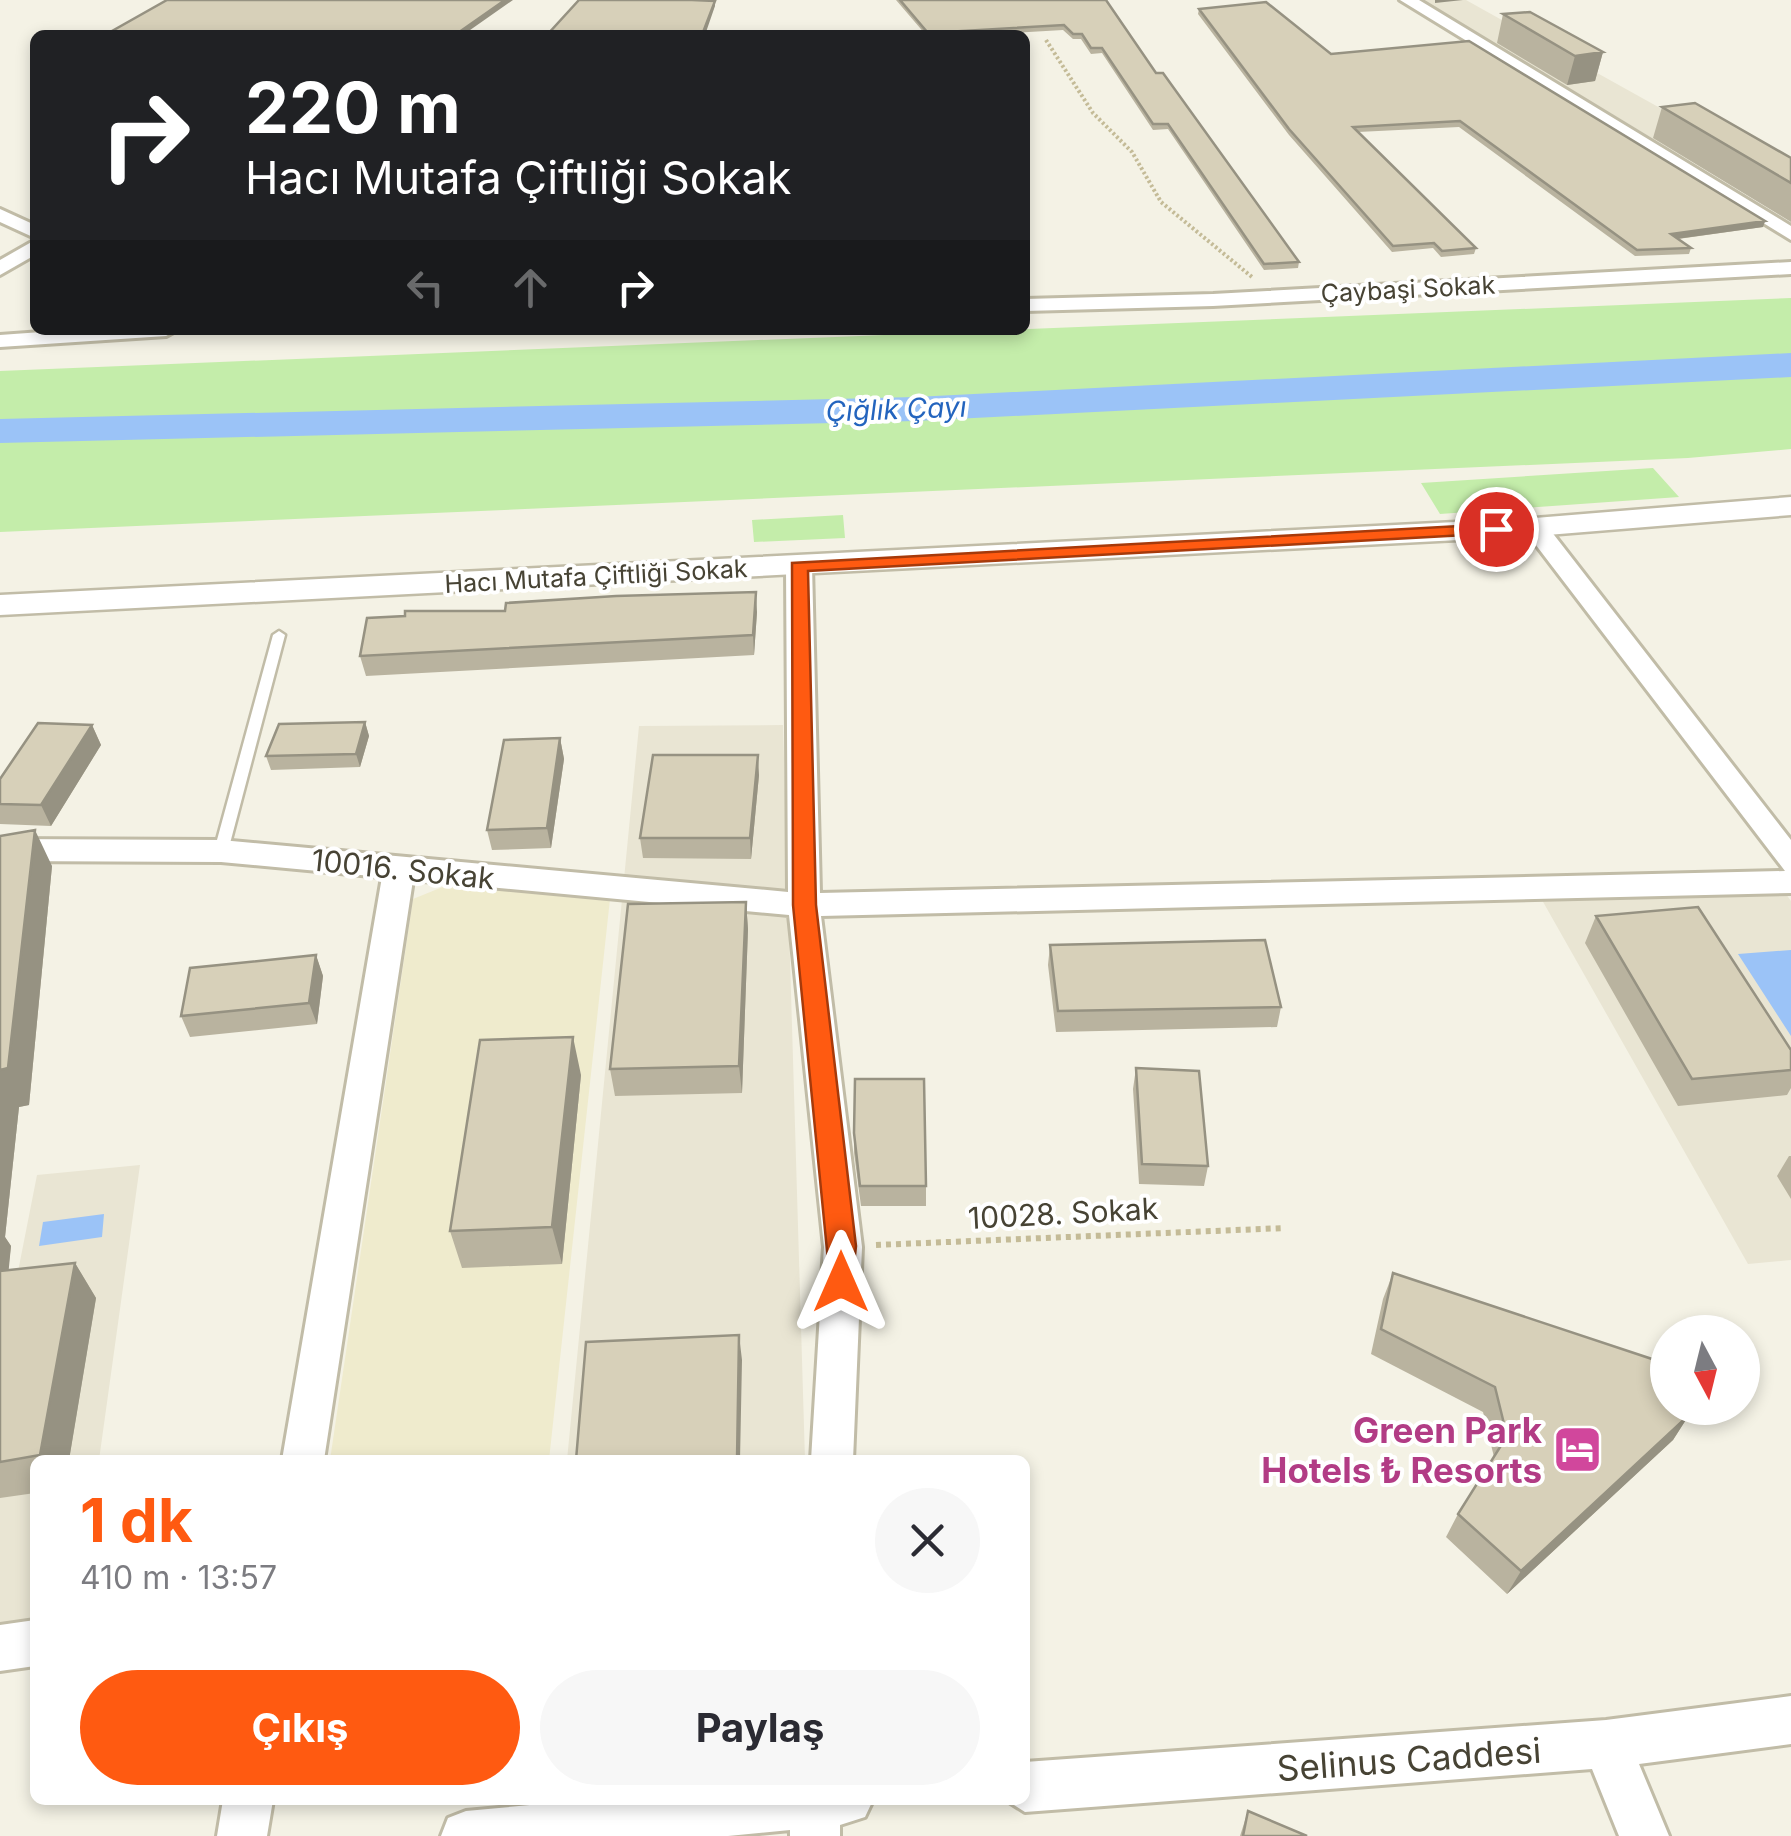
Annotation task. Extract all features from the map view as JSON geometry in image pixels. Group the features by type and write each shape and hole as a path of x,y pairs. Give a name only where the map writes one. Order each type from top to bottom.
{"street":[{"path":"1408,0 1791,234"},
{"path":"0,214 30,229"},
{"path":"0,270 30,249"},
{"name":"Çaybaşi Sokak","path":"1030,304 1213,300 1791,268"},
{"path":"0,342 97,335"},
{"name":"Hacı Mutafa Çiftliği Sokak","path":"0,605 1535,527 1791,506"},
{"path":"1535,527 1791,862"},
{"path":"799,566 804,905 843,1246 832,1455"},
{"name":"10016. Sokak","path":"0,850 221,851 804,905 1791,882"},
{"path":"304,1455 399,868"},
{"path":"0,1648 30,1645"},
{"name":"Selinus Caddesi","path":"1030,1787 1606,1744 1791,1720"},
{"path":"1606,1744 1644,1836"},
{"path":"242,1836 247,1805"},
{"path":"466,1836 823,1810"}],"lane":[{"path":"221,851 279,636"}],"path":[{"path":"1046,40 1093,113 1132,152 1161,202 1256,280 1213,300"},
{"name":"10028. Sokak","path":"843,1246 1285,1228"}],"shaded area":[{"path":"1421,0 1466,0 1791,181 1791,221"},
{"path":"783,725 805,1455 567,1455 639,726"},
{"path":"445,886 610,899 550,1455 331,1455 413,899"},
{"path":"1783,890 1791,901 1791,1260 1748,1264 1542,900"},
{"path":"140,1165 100,1455 30,1455 30,1620 0,1624 0,1363 37,1175"}],"green space":[{"path":"1791,298 1791,449 1688,458 0,532 0,371 883,335 1030,335 1030,329"},
{"path":"1653,468 1679,497 1440,514 1421,483"},
{"path":"843,515 845,538 754,542 752,520"}],"water":[{"path":"1791,950 1791,1036 1738,954"},
{"path":"104,1214 102,1237 39,1246 43,1222"}],"building":[{"path":"167,0 505,0 462,30 114,30"},
{"path":"579,0 715,1 704,30 552,30"},
{"path":"900,0 1106,0 1156,73 1163,73 1299,262 1264,264 1168,124 1153,124 1102,48 1091,48 1082,34 1073,34 1064,25 925,30"},
{"path":"1266,2 1331,54 1469,41 1765,221 1671,234 1691,248 1637,250 1460,121 1353,127 1476,248 1442,251 1434,243 1393,246 1289,129 1199,9"},
{"path":"1530,12 1603,52 1575,56 1503,14"},
{"path":"1695,103 1791,158 1791,183 1662,107"},
{"path":"756,592 753,635 360,656 367,618 405,616 405,611 505,611 506,603"},
{"path":"365,722 356,754 266,756 279,724"},
{"path":"38,723 92,725 41,805 0,804 0,779"},
{"path":"560,738 547,828 487,830 504,740"},
{"path":"653,755 758,755 750,838 640,838"},
{"path":"35,830 8,1068 0,1070 0,836"},
{"path":"746,902 739,1066 610,1069 628,904"},
{"path":"1698,907 1791,1050 1791,1070 1692,1079 1596,916"},
{"path":"1265,940 1281,1007 1058,1011 1050,945"},
{"path":"316,955 309,1003 181,1016 190,968"},
{"path":"573,1037 552,1227 450,1231 480,1040"},
{"path":"1136,1068 1199,1071 1208,1166 1142,1164"},
{"path":"855,1079 924,1079 926,1186 860,1186 854,1133"},
{"path":"75,1263 40,1455 0,1462 0,1271"},
{"name":"Green Park Hotels ₺ Resorts","path":"1393,1273 1650,1358 1650,1425 1678,1425 1521,1571 1458,1514 1507,1436 1495,1387 1381,1329"},
{"path":"739,1335 737,1455 576,1455 586,1342"},
{"path":"1248,1811 1307,1836 1243,1836"}],"waterway":[{"name":"Çığlık Çayı","path":"0,431 915,409 1321,392 1791,365"}],"place":[{"name":"Green Park Hotels ₺ Resorts","path":"1577,1450"}],"route":[{"path":"841,1282 843,1246 804,905 799,566 1496,529"}]}
